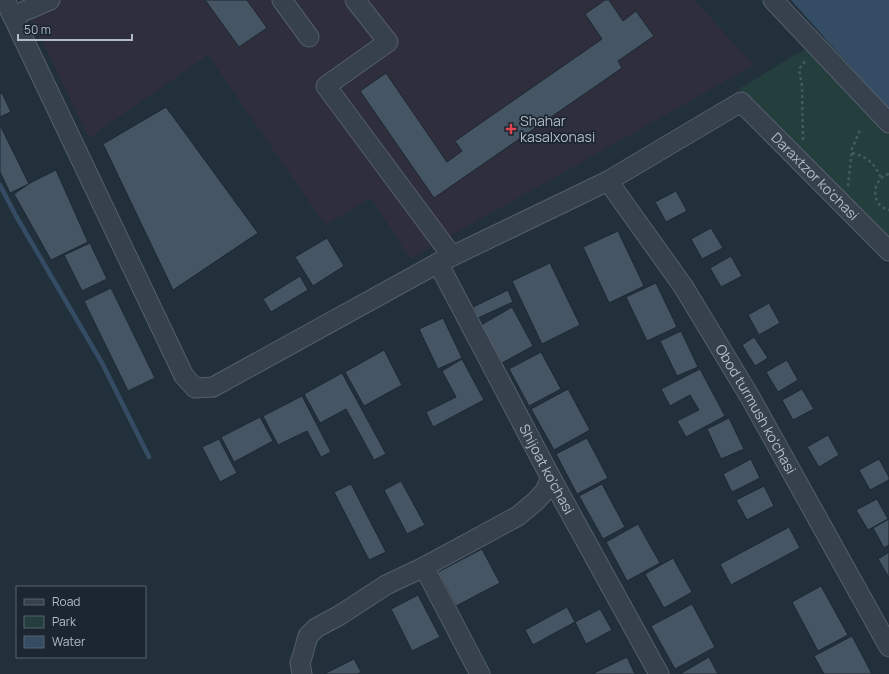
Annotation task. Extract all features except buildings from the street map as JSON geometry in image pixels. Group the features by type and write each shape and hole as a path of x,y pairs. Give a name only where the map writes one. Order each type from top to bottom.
{"street":[{"path":"50,0 9,8 184,376 195,388 213,388 445,260 608,181"},
{"path":"282,0 309,37"},
{"name":"Shijoat ko'chasi","path":"356,0 388,42 326,86 445,260 551,478 659,674"},
{"path":"773,0 889,123"},
{"name":"Daraxtzor ko'chasi","path":"608,181 741,102 889,251"},
{"name":"Obod turmush ko'chasi","path":"608,181 682,286 750,397 889,647"},
{"path":"302,674 300,663 308,636 316,628 340,615 386,585 424,567 518,516 536,501 545,491 551,478"},
{"path":"424,567 480,674"}],"path":[{"path":"796,158 802,142 803,124 802,86 799,69 817,47"},
{"path":"845,206 852,149 861,128"},
{"path":"852,154 862,156 868,160 876,168 881,178"},
{"path":"889,174 881,178 875,189 875,195 881,206 889,210"}],"shaded area":[{"path":"22,0 694,0 754,65 410,259 371,198 325,225 208,55 89,138"}],"green space":[{"path":"889,5 889,249 739,89 793,56"}],"water":[{"path":"791,0 889,0 889,110"}],"waterway":[{"path":"0,185 16,216 102,363 149,457"}],"place":[{"name":"Shahar kasalxonasi","path":"511,129"}]}
